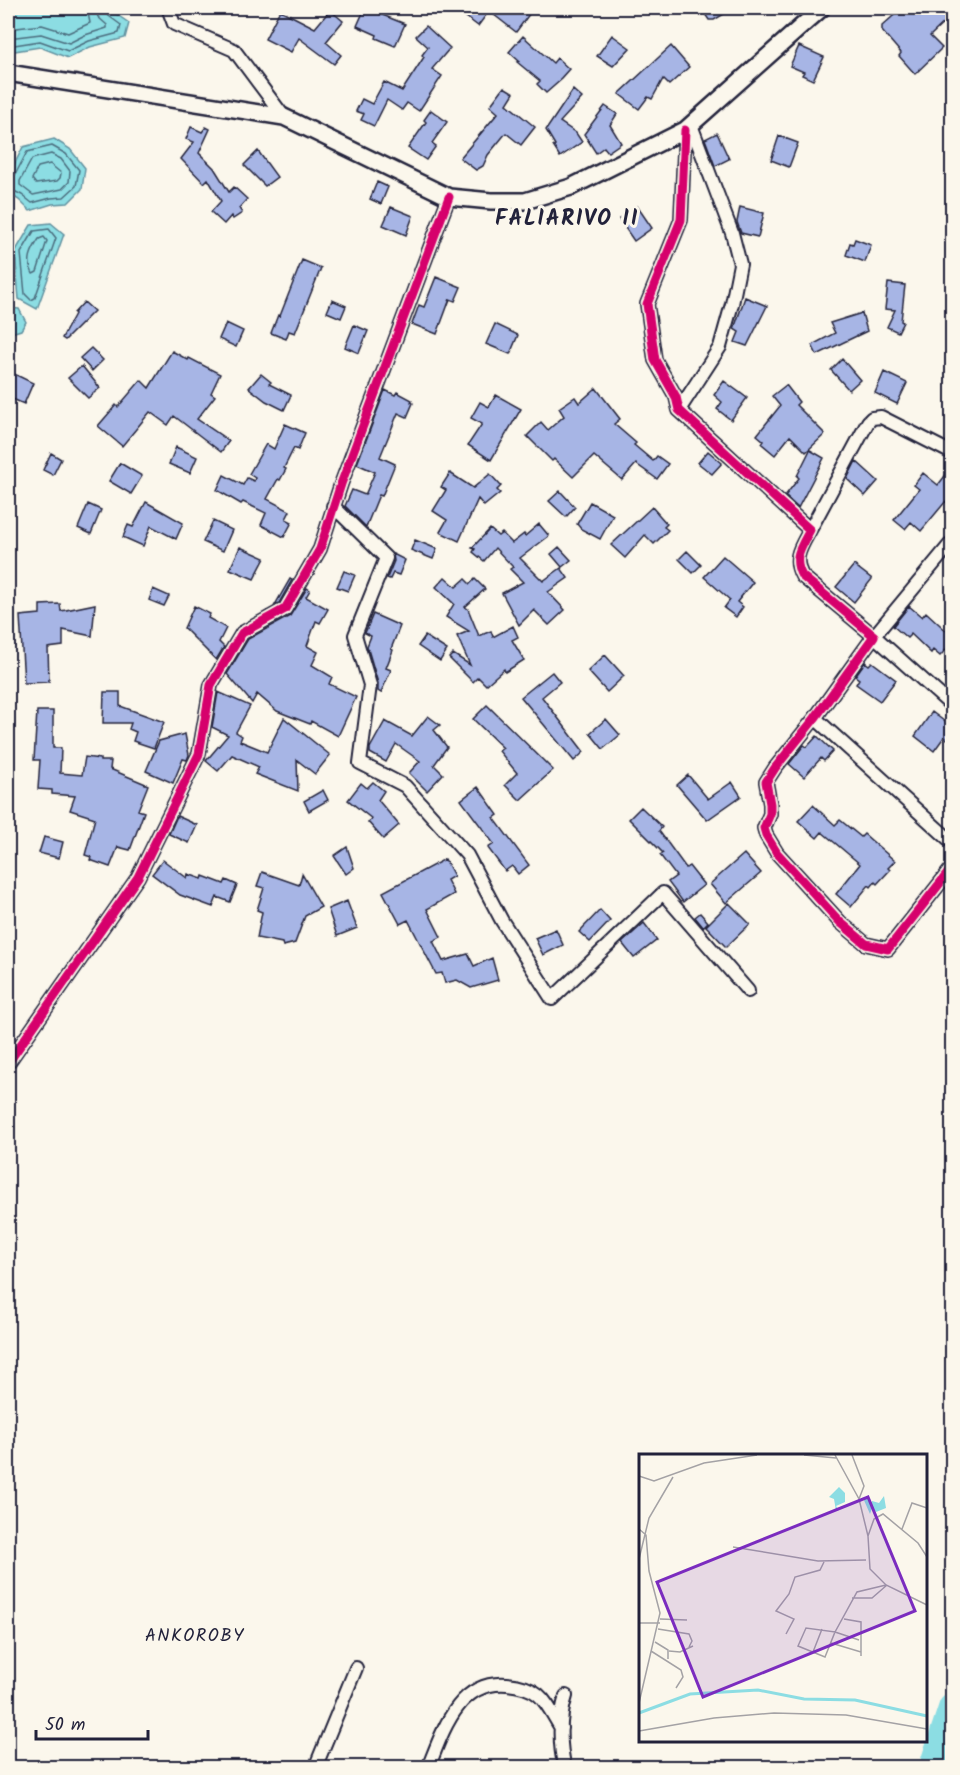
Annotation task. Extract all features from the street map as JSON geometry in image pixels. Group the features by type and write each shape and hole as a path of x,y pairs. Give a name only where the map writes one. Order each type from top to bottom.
{"street":[{"path":"168,8 174,24 234,50 284,117"},
{"path":"8,73 284,117 449,197 525,201 571,187 688,127 822,8"},
{"path":"679,410 720,347 740,264 732,233 688,127"},
{"path":"688,127 681,220 647,304 655,360 676,396 679,410 810,530"},
{"path":"8,1063 138,877 199,754 211,685 242,633 285,609 320,549 333,506 449,197"},
{"path":"950,698 802,576 796,566 799,550 872,418 880,417 952,453"},
{"path":"333,506 386,558 355,635 370,685 360,763 405,786 467,855 502,921 552,999 663,893 748,991"},
{"path":"952,542 874,636 815,718 775,768 766,782 770,814 764,828 777,853 840,922 866,944 888,949 952,868"},
{"path":"815,718 952,842"},
{"path":"315,1767 356,1668"},
{"path":"428,1767 446,1723 468,1694 493,1683 510,1684 538,1693 561,1728"},
{"path":"565,1767 561,1728 566,1696"}],"water":[{"path":"8,8 100,8 110,10 129,23 125,38 90,47 68,58 40,47 8,52"},
{"path":"54,139 70,149 85,168 82,189 68,203 52,204 30,211 8,193 8,177 23,147"},
{"path":"51,223 64,234 37,309 19,299 15,252 31,225"},
{"path":"8,308 19,309 26,322 21,330 8,334"}],"building":[{"path":"365,8 405,24 395,46 357,26"},
{"path":"454,8 522,8 530,13 516,32 489,11 478,26"},
{"path":"701,8 734,8 714,20 709,20"},
{"path":"902,8 933,8 937,13 942,9 950,17 930,36 942,48 915,74 882,31 882,26"},
{"path":"280,10 315,28 330,10 343,21 326,42 341,55 334,64 299,38 291,52 265,39"},
{"path":"426,26 450,48 432,69 442,76 419,111 407,103 402,110 387,100 374,126 361,120 364,114 356,111 362,99 372,104 384,82 402,91 428,47 416,36"},
{"path":"612,35 630,48 613,66 597,56"},
{"path":"523,36 553,63 557,58 569,69 562,79 546,93 537,84 540,81 517,62 519,61 509,52"},
{"path":"671,46 689,67 669,85 663,79 652,99 648,97 639,109 619,94"},
{"path":"799,46 824,57 813,80 802,75 804,72 790,66"},
{"path":"504,87 514,93 507,104 535,127 521,145 506,133 488,155 483,166 476,170 460,158 498,113 490,106"},
{"path":"573,90 582,98 560,122 576,133 582,142 560,157 546,130"},
{"path":"605,106 617,114 610,125 621,143 608,152 604,147 596,153 584,134"},
{"path":"431,110 447,122 432,143 436,146 426,160 408,148 426,122 424,120"},
{"path":"191,127 202,132 206,127 210,129 199,153 214,168 229,192 234,187 247,199 239,208 242,213 233,219 231,216 224,224 211,212 221,201 208,179 204,183 181,159 194,142 186,139"},
{"path":"717,133 729,159 715,166 705,139"},
{"path":"779,136 798,143 789,167 771,160"},
{"path":"258,151 277,177 265,186 244,165"},
{"path":"377,182 388,187 381,204 370,199"},
{"path":"637,206 652,228 634,241 619,219"},
{"path":"391,207 413,216 406,235 383,225"},
{"path":"740,207 764,213 758,237 741,233 737,222"},
{"path":"855,239 871,245 865,262 846,255 850,243 853,244"},
{"path":"302,260 321,268 295,333 289,331 286,339 271,333"},
{"path":"436,277 461,287 455,301 450,299 437,334 412,324 419,305 424,307"},
{"path":"888,283 905,285 901,321 903,322 898,332 887,327 895,310 885,309"},
{"path":"745,297 767,306 747,346 735,342 739,332 734,329"},
{"path":"332,300 346,306 341,318 327,312"},
{"path":"84,302 94,311 65,340 62,338 74,313"},
{"path":"862,313 867,331 817,355 812,345 835,333 830,323"},
{"path":"226,323 243,331 236,347 219,339"},
{"path":"495,324 518,335 510,354 486,344"},
{"path":"354,325 368,331 359,353 345,347"},
{"path":"91,348 103,360 92,371 80,358"},
{"path":"172,351 220,374 211,393 215,396 197,419 229,441 221,452 174,416 168,425 150,412 122,446 98,426 141,380 149,388"},
{"path":"842,359 860,380 849,390 831,370"},
{"path":"82,366 100,388 88,398 68,378"},
{"path":"8,371 33,383 24,404 8,397"},
{"path":"884,372 907,383 897,404 875,393"},
{"path":"261,374 271,382 269,384 291,395 284,410 266,401 249,388"},
{"path":"724,381 747,398 731,420 717,409 722,402 714,395"},
{"path":"786,385 799,402 796,405 825,434 806,452 790,436 775,455 762,444 764,441 757,435 780,406 772,396"},
{"path":"596,388 620,419 614,424 653,461 657,456 668,464 657,479 636,464 622,480 594,456 573,477 554,459 552,461 527,436 541,422 548,430 564,416 559,408 575,397 579,403"},
{"path":"385,390 395,395 397,392 412,400 413,403 407,417 398,413 380,457 395,464 366,527 345,506 352,490 365,495 375,472 357,464"},
{"path":"496,395 521,409 491,460 468,445 482,424 471,418 480,402 489,407"},
{"path":"285,424 305,433 298,450 294,448 284,468 286,469 267,499 290,511 286,519 292,522 284,537 261,525 266,513 243,502 241,504 217,490 224,475 243,485 247,478 254,481 255,478 249,474 266,444 274,449"},
{"path":"176,447 197,457 190,473 169,464"},
{"path":"810,450 824,458 798,508 785,496 799,478 797,476"},
{"path":"708,451 722,463 712,474 698,463"},
{"path":"51,453 61,459 53,475 43,470"},
{"path":"856,461 878,481 865,496 847,479"},
{"path":"120,463 142,476 131,494 109,481"},
{"path":"952,467 952,506 946,501 921,531 911,522 905,529 894,520 919,489 914,485 923,473 938,485"},
{"path":"450,473 473,488 490,474 501,486 497,490 500,493 484,506 478,499 459,541 440,532 447,520 433,511 446,490 441,487"},
{"path":"560,491 575,507 566,517 549,501"},
{"path":"146,502 183,523 176,539 151,526 143,546 123,537 128,525 133,527"},
{"path":"590,502 613,515 600,539 581,529 577,524"},
{"path":"88,504 101,510 91,534 78,528"},
{"path":"652,507 667,524 664,527 668,530 654,544 645,535 625,558 611,545"},
{"path":"213,521 232,530 223,551 203,542"},
{"path":"539,524 549,536 520,558 543,581 561,568 568,578 548,592 565,610 549,625 534,610 519,625 502,593 523,582 510,569 513,567 495,548 484,561 473,552 475,549 472,548 490,529 498,536 502,533 512,543"},
{"path":"415,540 437,549 433,559 411,550"},
{"path":"240,547 265,558 254,579 230,569"},
{"path":"559,547 571,560 562,567 551,554"},
{"path":"687,551 701,565 693,573 679,559"},
{"path":"393,554 405,560 399,575 393,573 390,579 387,578 394,561"},
{"path":"723,556 753,582 737,602 743,607 736,617 724,608 730,600 704,577"},
{"path":"854,565 872,579 854,602 836,587"},
{"path":"344,571 355,575 348,591 337,587"},
{"path":"445,577 456,587 465,579 470,584 475,579 485,589 465,607 468,609 479,636 491,631 493,637 513,626 518,637 512,640 524,660 505,672 504,669 486,685 478,677 473,682 449,658 453,654 470,665 457,636 469,631 446,617 454,604 436,587"},
{"path":"290,579 292,580 279,603 275,605"},
{"path":"307,588 310,590 306,597 328,609 320,623 316,621 307,646 318,652 312,665 332,677 329,684 356,697 338,736 311,721 310,724 277,711 257,694 252,703 227,674 248,639 290,616"},
{"path":"153,589 169,596 164,606 149,600"},
{"path":"60,604 61,611 95,604 92,636 63,630 63,646 48,648 49,682 24,683 20,616 40,614 40,605"},
{"path":"194,606 210,614 208,618 226,628 219,642 224,647 216,660 184,628"},
{"path":"909,606 922,617 926,612 952,636 952,643 940,656 933,650 931,653 911,634 907,638 893,626"},
{"path":"373,614 400,626 386,668 391,670 381,693 378,691 378,683 367,646 371,636 365,633"},
{"path":"425,636 447,650 440,661 418,646"},
{"path":"605,655 624,676 607,692 588,671"},
{"path":"865,662 869,665 872,662 896,680 880,701 856,684 859,679 855,676"},
{"path":"552,672 560,682 542,697 584,752 574,761 521,697"},
{"path":"104,692 120,692 120,706 164,722 154,748 133,741 136,732 129,729 131,723 103,723"},
{"path":"218,692 250,706 236,732 242,736 240,741 267,752 284,718 330,755 315,774 297,760 298,791 255,774 259,767 232,755 218,771 206,761 228,735 212,727"},
{"path":"487,705 553,770 520,800 505,785 517,773 499,751 503,748 473,719"},
{"path":"37,711 53,711 53,748 61,748 60,773 82,775 85,757 100,759 100,761 111,761 110,769 148,785 138,810 144,812 130,850 118,847 110,867 90,860 91,857 85,855 95,818 70,810 75,796 52,794 52,790 38,789 40,760 34,760"},
{"path":"932,712 952,727 952,732 947,739 944,737 934,751 915,736"},
{"path":"428,716 440,725 434,730 447,747 434,765 443,774 427,791 409,773 420,761 396,744 386,762 370,753 370,748 385,721 412,736"},
{"path":"606,719 620,735 603,749 590,733"},
{"path":"185,734 189,755 187,760 183,759 173,783 146,771 159,741"},
{"path":"817,736 833,751 824,761 821,758 804,777 789,764 804,745 807,747"},
{"path":"688,775 708,799 732,782 741,796 707,820 677,785"},
{"path":"373,782 384,791 378,800 399,825 383,839 368,822 372,819 348,800 361,783 367,788"},
{"path":"478,787 498,815 494,818 529,865 518,874 512,866 505,871 488,848 494,844 461,800"},
{"path":"323,790 328,800 309,811 304,801"},
{"path":"813,805 835,825 840,820 861,837 864,834 895,861 877,884 875,882 871,887 869,885 851,907 836,894 860,864 822,832 817,838 798,821"},
{"path":"641,807 662,827 659,831 686,868 689,866 704,885 683,902 668,882 676,876 660,855 663,853 629,819"},
{"path":"177,816 197,825 189,843 169,834"},
{"path":"44,837 63,842 59,858 39,853"},
{"path":"347,847 354,868 346,874 334,856"},
{"path":"744,854 761,873 726,903 710,884"},
{"path":"445,859 454,876 447,880 454,894 427,909 441,937 433,941 443,961 468,954 474,966 492,958 498,980 471,988 457,980 445,983 442,973 436,974 408,920 400,924 383,892"},
{"path":"163,860 187,878 188,874 202,879 203,876 224,884 226,880 237,885 230,902 217,897 213,907 180,895 152,874"},
{"path":"262,872 299,885 302,874 321,907 305,916 295,943 283,946 282,943 257,938 262,912 257,910 264,888 257,886"},
{"path":"347,901 357,928 337,936 328,909"},
{"path":"729,903 750,924 726,947 706,926"},
{"path":"600,910 610,921 590,942 579,932"},
{"path":"700,913 708,922 703,927 695,917"},
{"path":"644,923 657,940 634,958 622,943"},
{"path":"556,929 563,945 543,955 535,938"}],"waterway":[{"path":"932,1768 952,1707"}],"cycle path":[{"path":"685,130 681,220 647,304 655,360 676,397 679,410 810,530 798,558 802,576 874,636 766,782 770,804 770,814 764,828 766,835 777,853 840,922 866,944 888,949 952,868"},
{"path":"8,1063 138,877 199,754 211,685 242,633 285,609 320,549 341,484 449,197"}],"district":[{"name":"FALIARIVO II","path":"567,217"},
{"name":"ANKOROBY","path":"195,1635"}]}
